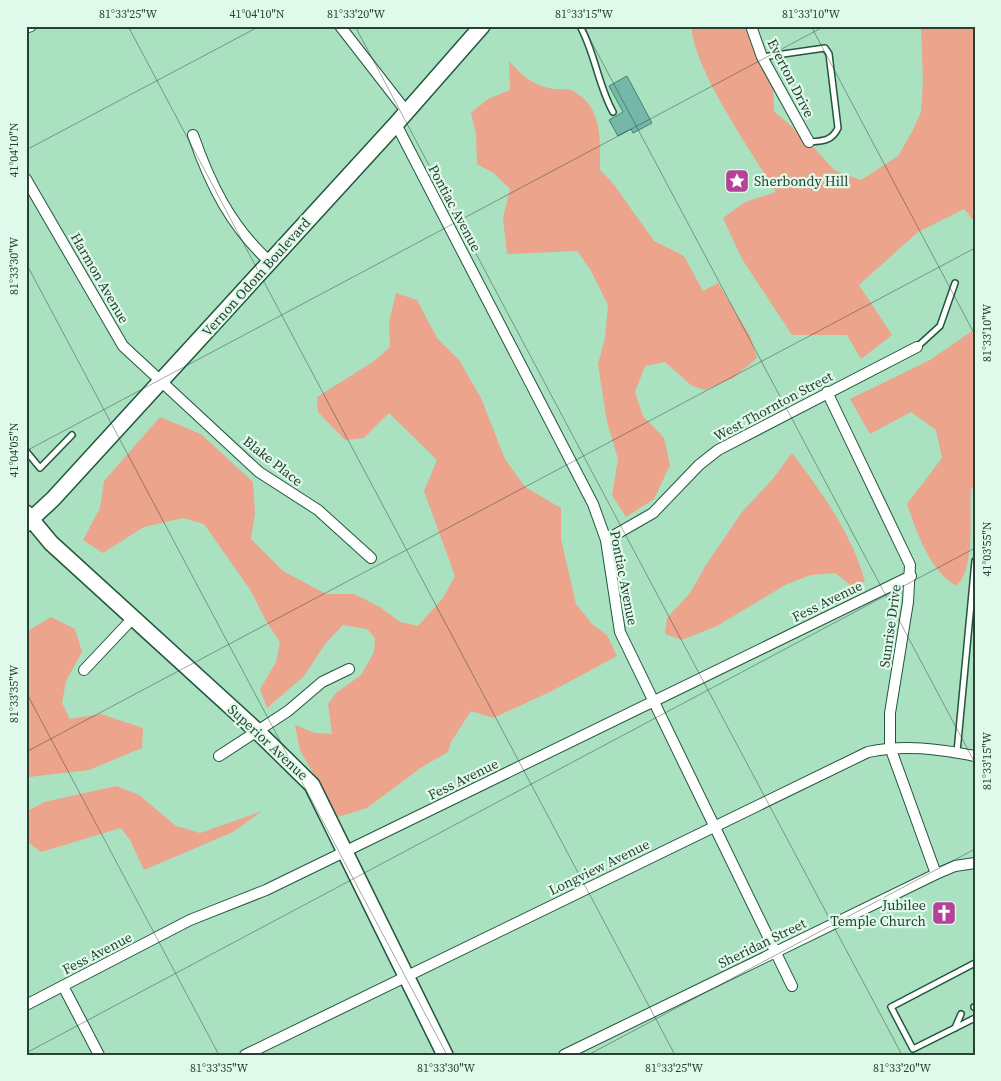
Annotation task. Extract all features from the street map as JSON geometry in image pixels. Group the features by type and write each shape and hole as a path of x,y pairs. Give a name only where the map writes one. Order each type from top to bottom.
{"street":[{"path":"26,28 30,26"},
{"path":"340,26 406,111"},
{"name":"Vernon Odom Boulevard","path":"28,519 53,499 161,382 396,124 482,26"},
{"name":"Everton Drive","path":"751,26 762,56 809,142"},
{"name":"Pontiac Avenue","path":"396,124 593,504 606,540 620,632 792,986"},
{"path":"193,135 208,177 233,221 252,246 270,262"},
{"name":"Harmon Avenue","path":"26,179 124,346 161,382"},
{"name":"West Thornton Street","path":"606,540 653,513 699,465 718,450 917,347"},
{"name":"Blake Place","path":"161,382 259,472 318,510 371,558"},
{"name":"Sunrise Drive","path":"827,392 904,549 910,565 911,576 890,714 890,747 936,874"},
{"name":"Superior Avenue","path":"28,519 51,543 256,730 312,785 445,1055"},
{"name":"Fess Avenue","path":"26,1005 190,920 266,890 911,576"},
{"path":"84,670 134,617"},
{"path":"219,756 256,730 288,711 322,682 349,669"},
{"name":"Longview Avenue","path":"245,1055 868,752 890,747 911,746 975,756"},
{"name":"Sheridan Street","path":"564,1055 936,874 955,866 975,863"},
{"path":"63,986 99,1055"}],"lane":[{"path":"580,26 596,63 605,98 613,112"},
{"path":"762,56 825,48 829,54 838,128 834,137 827,140 809,142"},
{"path":"917,347 940,326 955,283"},
{"path":"26,451 40,468 72,435"},
{"path":"957,752 975,561"},
{"path":"975,963 891,1007 913,1050 975,1018"},
{"path":"955,1029 961,1014"}],"shaded area":[{"path":"691,26 751,26 773,78 774,111 809,142 834,170 861,180 898,156 921,112 923,82 921,26 975,26 975,222 964,209 918,232 859,285 892,335 861,359 847,335 792,335 742,259 723,218 745,202 776,192 739,134 713,88 702,66"},
{"path":"509,61 534,83 547,88 571,90 583,98 590,106 598,125 600,170 612,182 654,241 684,256 703,291 718,283 750,336 757,358 733,378 705,390 692,386 665,362 645,366 635,392 643,416 664,438 670,465 654,499 626,517 612,495 618,459 607,422 598,364 605,338 608,305 590,269 577,251 507,254 503,218 510,189 495,174 477,164 476,134 471,113 488,99 510,90"},
{"path":"396,293 417,300 437,338 459,360 481,398 505,459 525,487 561,508 561,539 576,604 592,624 607,635 617,656 550,692 493,718 471,711 451,742 448,752 422,767 367,808 338,817 300,750 295,725 315,733 332,734 328,704 336,693 361,675 374,652 375,638 367,629 343,625 325,644 304,676 267,708 260,689 276,662 280,642 266,621 251,591 204,524 183,518 144,527 103,553 83,540 100,508 104,481 160,417 201,434 253,482 255,513 251,539 283,571 326,594 354,594 380,607 400,622 418,626 443,598 455,576 424,491 437,460 389,413 364,438 345,440 318,412 317,397 374,361 390,347 389,322"},
{"path":"975,329 975,486 971,489 969,555 962,578 956,586 938,570 931,560 907,504 942,458 936,430 911,412 870,434 850,399 930,360"},
{"path":"792,453 825,498 844,530 865,581 853,587 835,573 811,575 787,584 717,626 682,640 665,634 667,618 690,593 706,565 742,512 772,480"},
{"path":"51,617 75,629 82,652 66,681 62,703 70,719 101,714 143,728 142,748 89,770 29,777 26,771 26,632"},
{"path":"116,786 139,795 176,826 200,833 262,811 233,832 144,870 130,840 121,828 41,852 26,841 26,812 44,802"}],"building":[{"path":"627,76 652,123 633,133 631,129 618,136 609,120 623,112 609,86"}],"place":[{"name":"Sherbondy Hill","path":"737,181"},
{"name":"Jubilee Temple Church","path":"944,913"}]}
